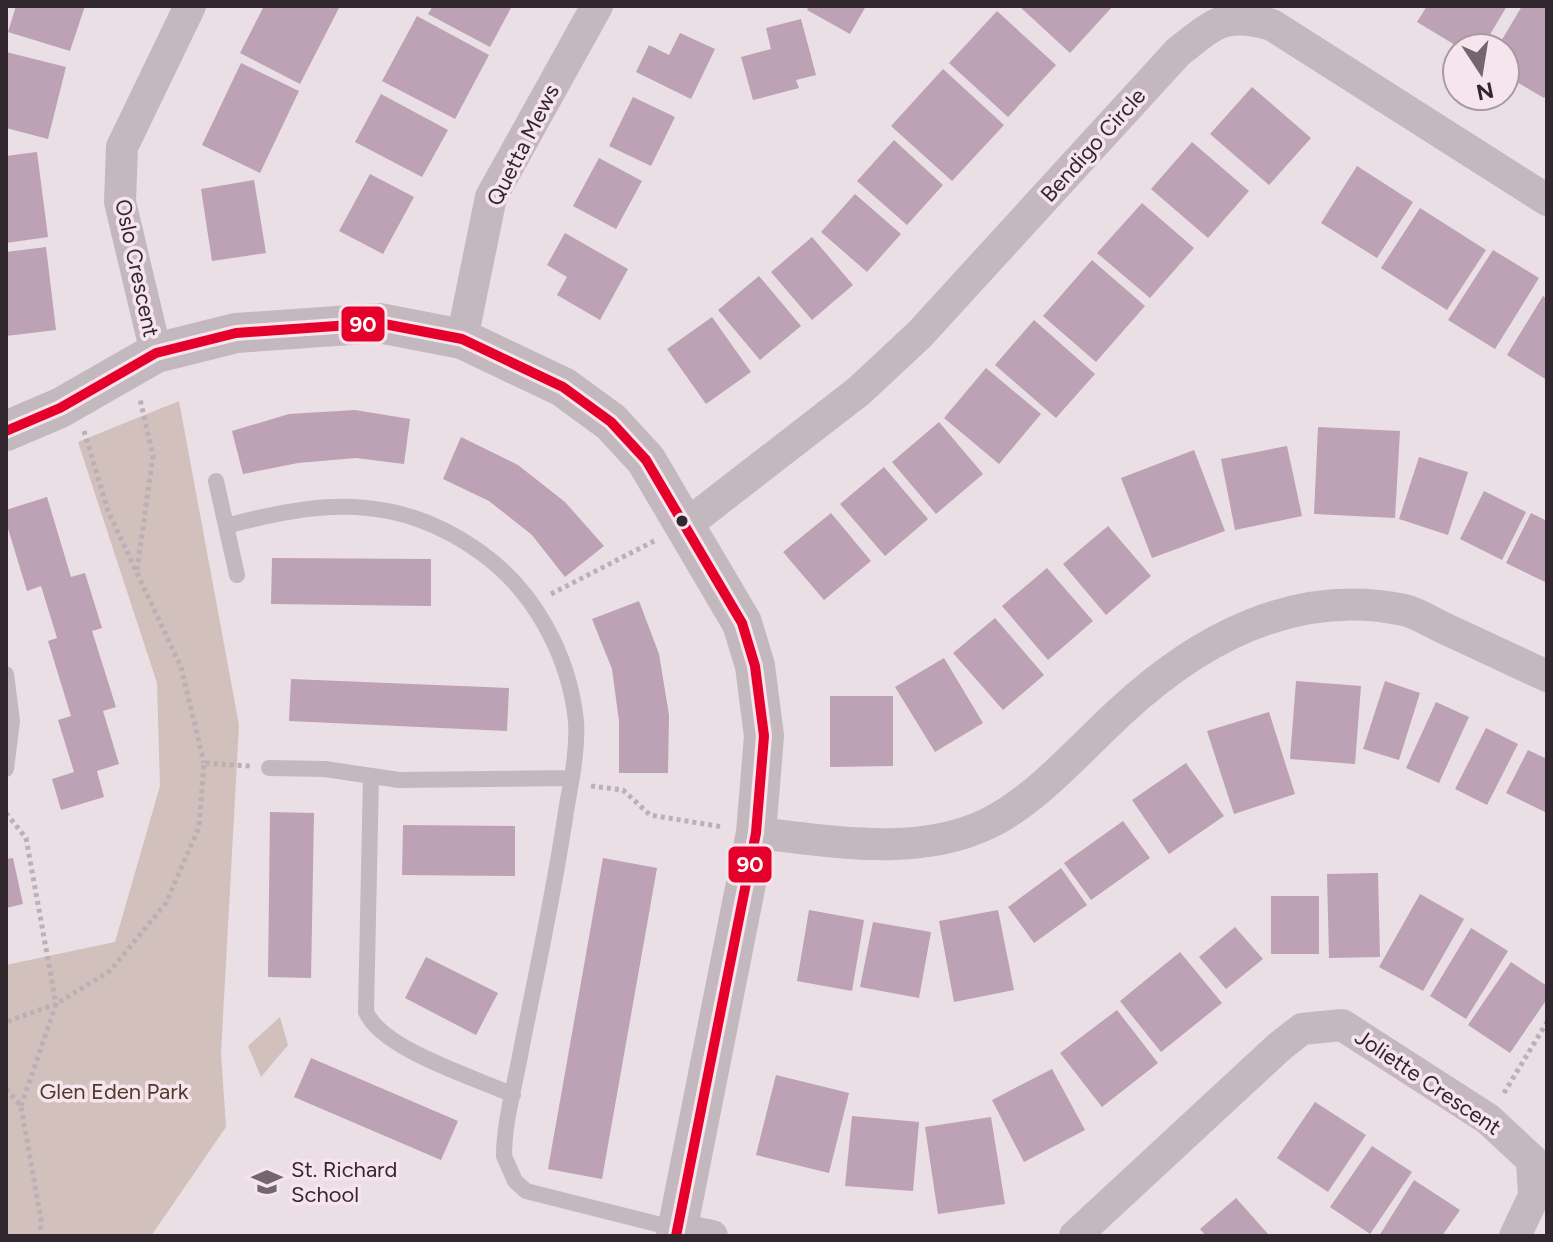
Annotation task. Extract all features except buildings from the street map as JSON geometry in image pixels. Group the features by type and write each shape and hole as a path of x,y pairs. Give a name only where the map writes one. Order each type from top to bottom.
{"street":[{"name":"Oslo Crescent","path":"156,353 120,202 122,147 190,6"},
{"name":"Quetta Mews","path":"462,339 491,197 597,6"},
{"name":"Bendigo Circle","path":"686,525 859,391 920,334 1178,52 1217,22 1243,17 1272,25 1547,200"},
{"path":"6,431 75,400 156,353 236,333 379,323 462,339 563,387 611,422 646,460 742,623 755,666 764,736 756,833 688,1234"},
{"path":"756,833 876,846 938,838 990,823 1041,786 1144,689 1208,644 1274,613 1336,605 1405,610 1547,676"},
{"name":"Joliette Crescent","path":"1075,1236 1302,1029 1342,1025 1488,1119 1532,1160 1534,1196 1515,1236"}],"lane":[{"path":"216,481 237,575"},
{"path":"226,526 322,506 359,506 399,512 461,538 504,570 533,605 565,669 572,695 576,733 571,781 504,1156 515,1181 526,1191 688,1234"},
{"path":"6,674 12,706 6,769"},
{"path":"269,768 414,780 571,781"},
{"path":"371,776 364,991 366,1012 371,1024 392,1041 513,1095"}],"path":[{"path":"122,374 140,398 153,456 136,571"},
{"path":"6,1022 56,1004 110,971 166,903 199,827 204,763 181,667 108,511 75,400"},
{"path":"533,605 686,525"},
{"path":"204,763 269,768"},
{"path":"571,781 623,790 650,815 756,833"},
{"path":"6,813 26,838 56,1004 21,1106 41,1220 40,1236"},
{"path":"1488,1119 1547,1022"},
{"path":"6,1089 21,1106"}],"green space":[{"name":"Glen Eden Park","path":"179,401 239,725 221,1053 226,1127 151,1236 6,1236 6,965 115,942 160,786 157,683 78,442"},
{"path":"280,1017 288,1045 261,1077 248,1046"}],"transit line":[{"name":"90","path":"6,431 60,408 156,353 236,333 379,323 462,339 563,387 611,422 646,460 742,623 755,666 764,736 756,833 676,1236"}],"place":[{"name":"St. Richard School","path":"267,1182"}]}
